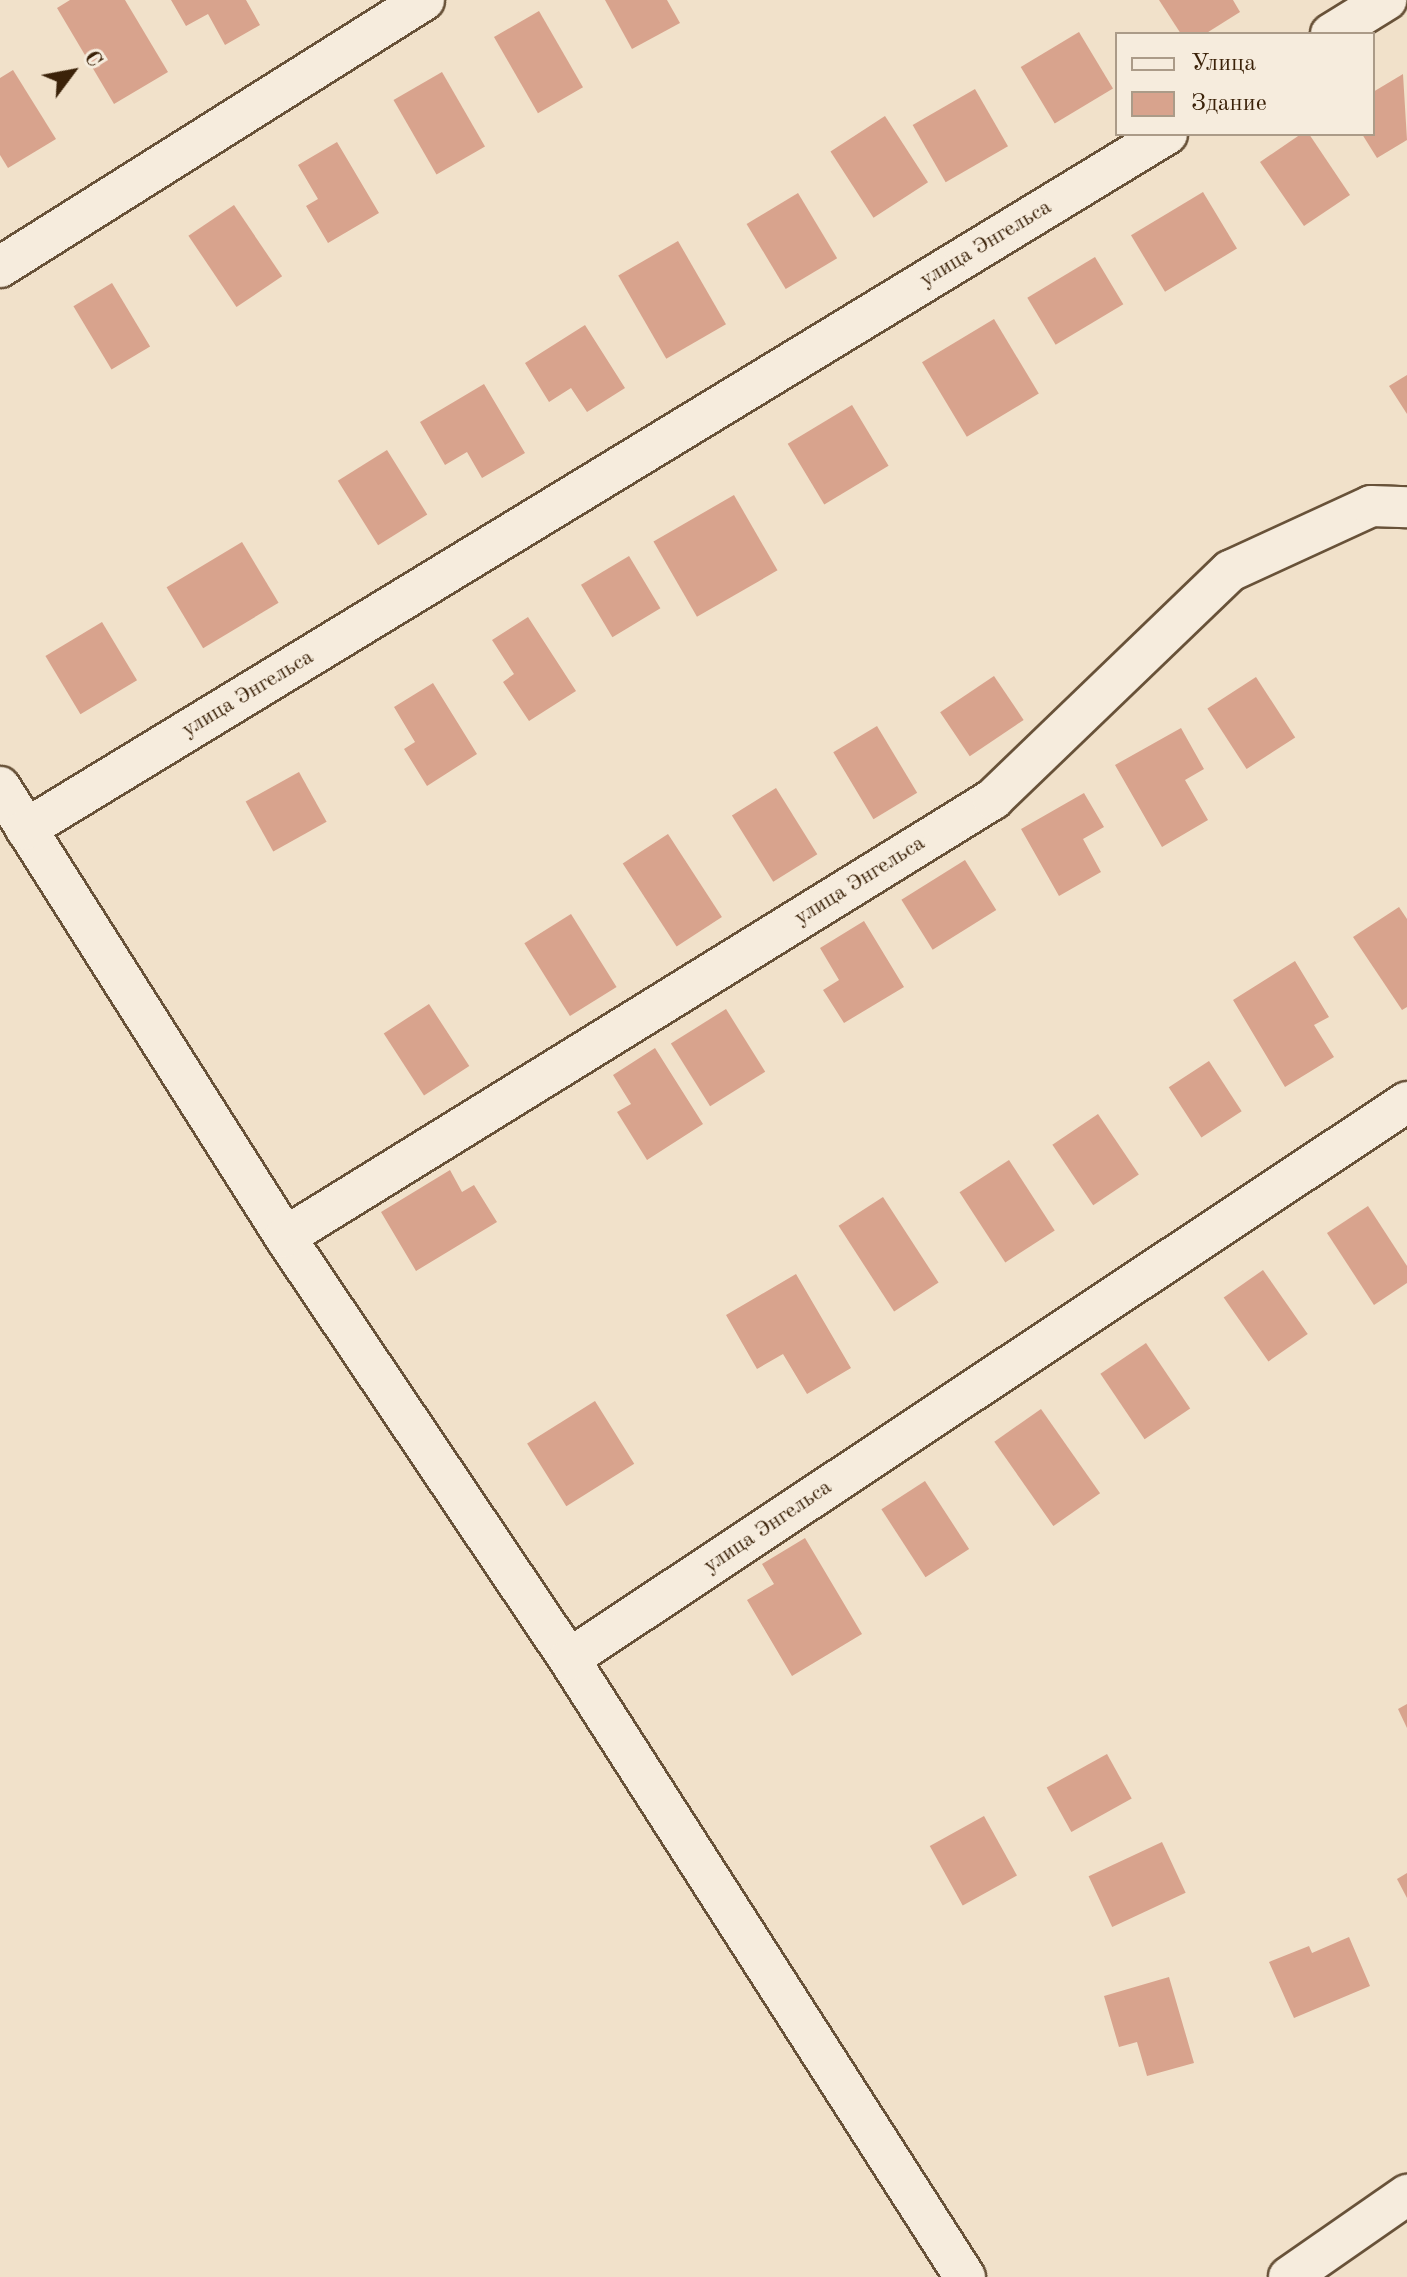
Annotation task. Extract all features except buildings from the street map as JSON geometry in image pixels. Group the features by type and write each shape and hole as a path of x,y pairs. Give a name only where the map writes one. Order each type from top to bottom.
{"street":[{"path":"0,267 424,0"},
{"path":"1334,32 1386,0"},
{"name":"улица Энгельса","path":"26,829 1164,136"},
{"name":"улица Энгельса","path":"285,1237 993,799 1230,571 1371,506 1407,507"},
{"path":"0,787 285,1237 569,1659 965,2277"},
{"name":"улица Энгельса","path":"569,1659 1407,1102"},
{"path":"1289,2277 1407,2195"}]}
